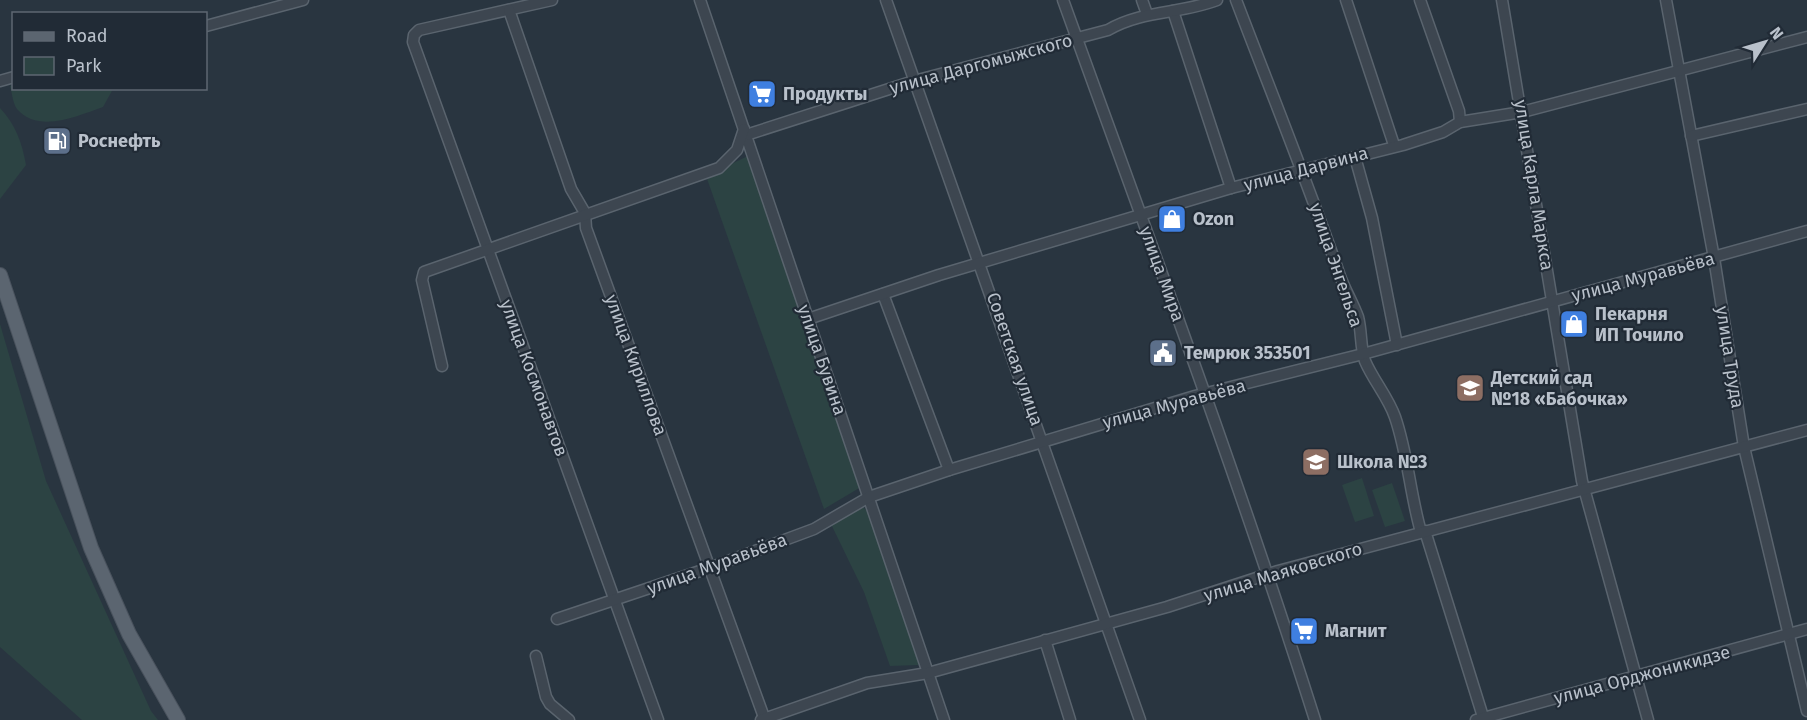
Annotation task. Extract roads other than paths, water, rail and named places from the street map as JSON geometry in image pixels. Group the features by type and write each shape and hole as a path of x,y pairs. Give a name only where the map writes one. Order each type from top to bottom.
{"main road":[{"path":"0,275 91,548 129,634 178,720"}],"street":[{"path":"207,26 303,0"},
{"path":"509,10 552,0"},
{"name":"улица Бувина","path":"700,0 944,720"},
{"name":"Советская улица","path":"886,0 1108,623 1140,720"},
{"name":"улица Мира","path":"1063,0 1206,394 1269,575 1315,720"},
{"path":"1142,0 1147,14"},
{"name":"улица Даргомыжского","path":"745,132 914,81 1108,30 1147,14 1173,11 1217,0"},
{"name":"улица Энгельса","path":"1236,0 1308,183 1347,296 1358,316 1363,354 1395,418 1408,462 1414,508 1481,719"},
{"path":"1346,0 1395,145"},
{"path":"1420,0 1460,122"},
{"name":"улица Карла Маркса","path":"1502,0 1584,491 1647,720"},
{"name":"улица Труда","path":"1666,0 1714,258 1744,447 1787,635 1807,711"},
{"name":"улица Космонавтов","path":"509,10 419,30 414,35 413,42 658,720"},
{"name":"улица Кириллова","path":"509,10 571,189 585,213 586,228 763,720"},
{"path":"1173,11 1232,189"},
{"name":"улица Дарвина","path":"808,319 1140,216 1443,132 1460,122 1522,112 1807,37"},
{"path":"1691,136 1807,109"},
{"path":"442,366 422,280 424,272 585,213 719,168 737,150 745,132"},
{"name":"улица Энгельса","path":"1355,157 1372,219 1397,345"},
{"name":"улица Муравьёва","path":"556,619 709,568 814,529 869,497 949,470 1206,394 1397,345 1807,231"},
{"path":"883,294 949,470"},
{"name":"улица Маяковского","path":"763,720 867,682 928,673 1423,531 1584,491 1807,430"},
{"name":"улица Орджоникидзе","path":"1481,719 1807,629"},
{"path":"1045,640 1070,720"},
{"path":"536,656 550,704 569,720"}],"place":[{"name":"Продукты","path":"762,94"},
{"name":"Роснефть","path":"57,141"},
{"name":"Ozon","path":"1172,219"},
{"name":"Пекарня ИП Точило","path":"1574,324"},
{"name":"Темрюк 353501","path":"1163,353"},
{"name":"Детский сад №18 «Бабочка»","path":"1470,388"},
{"name":"Школа №3","path":"1316,462"},
{"name":"Магнит","path":"1304,631"}]}
